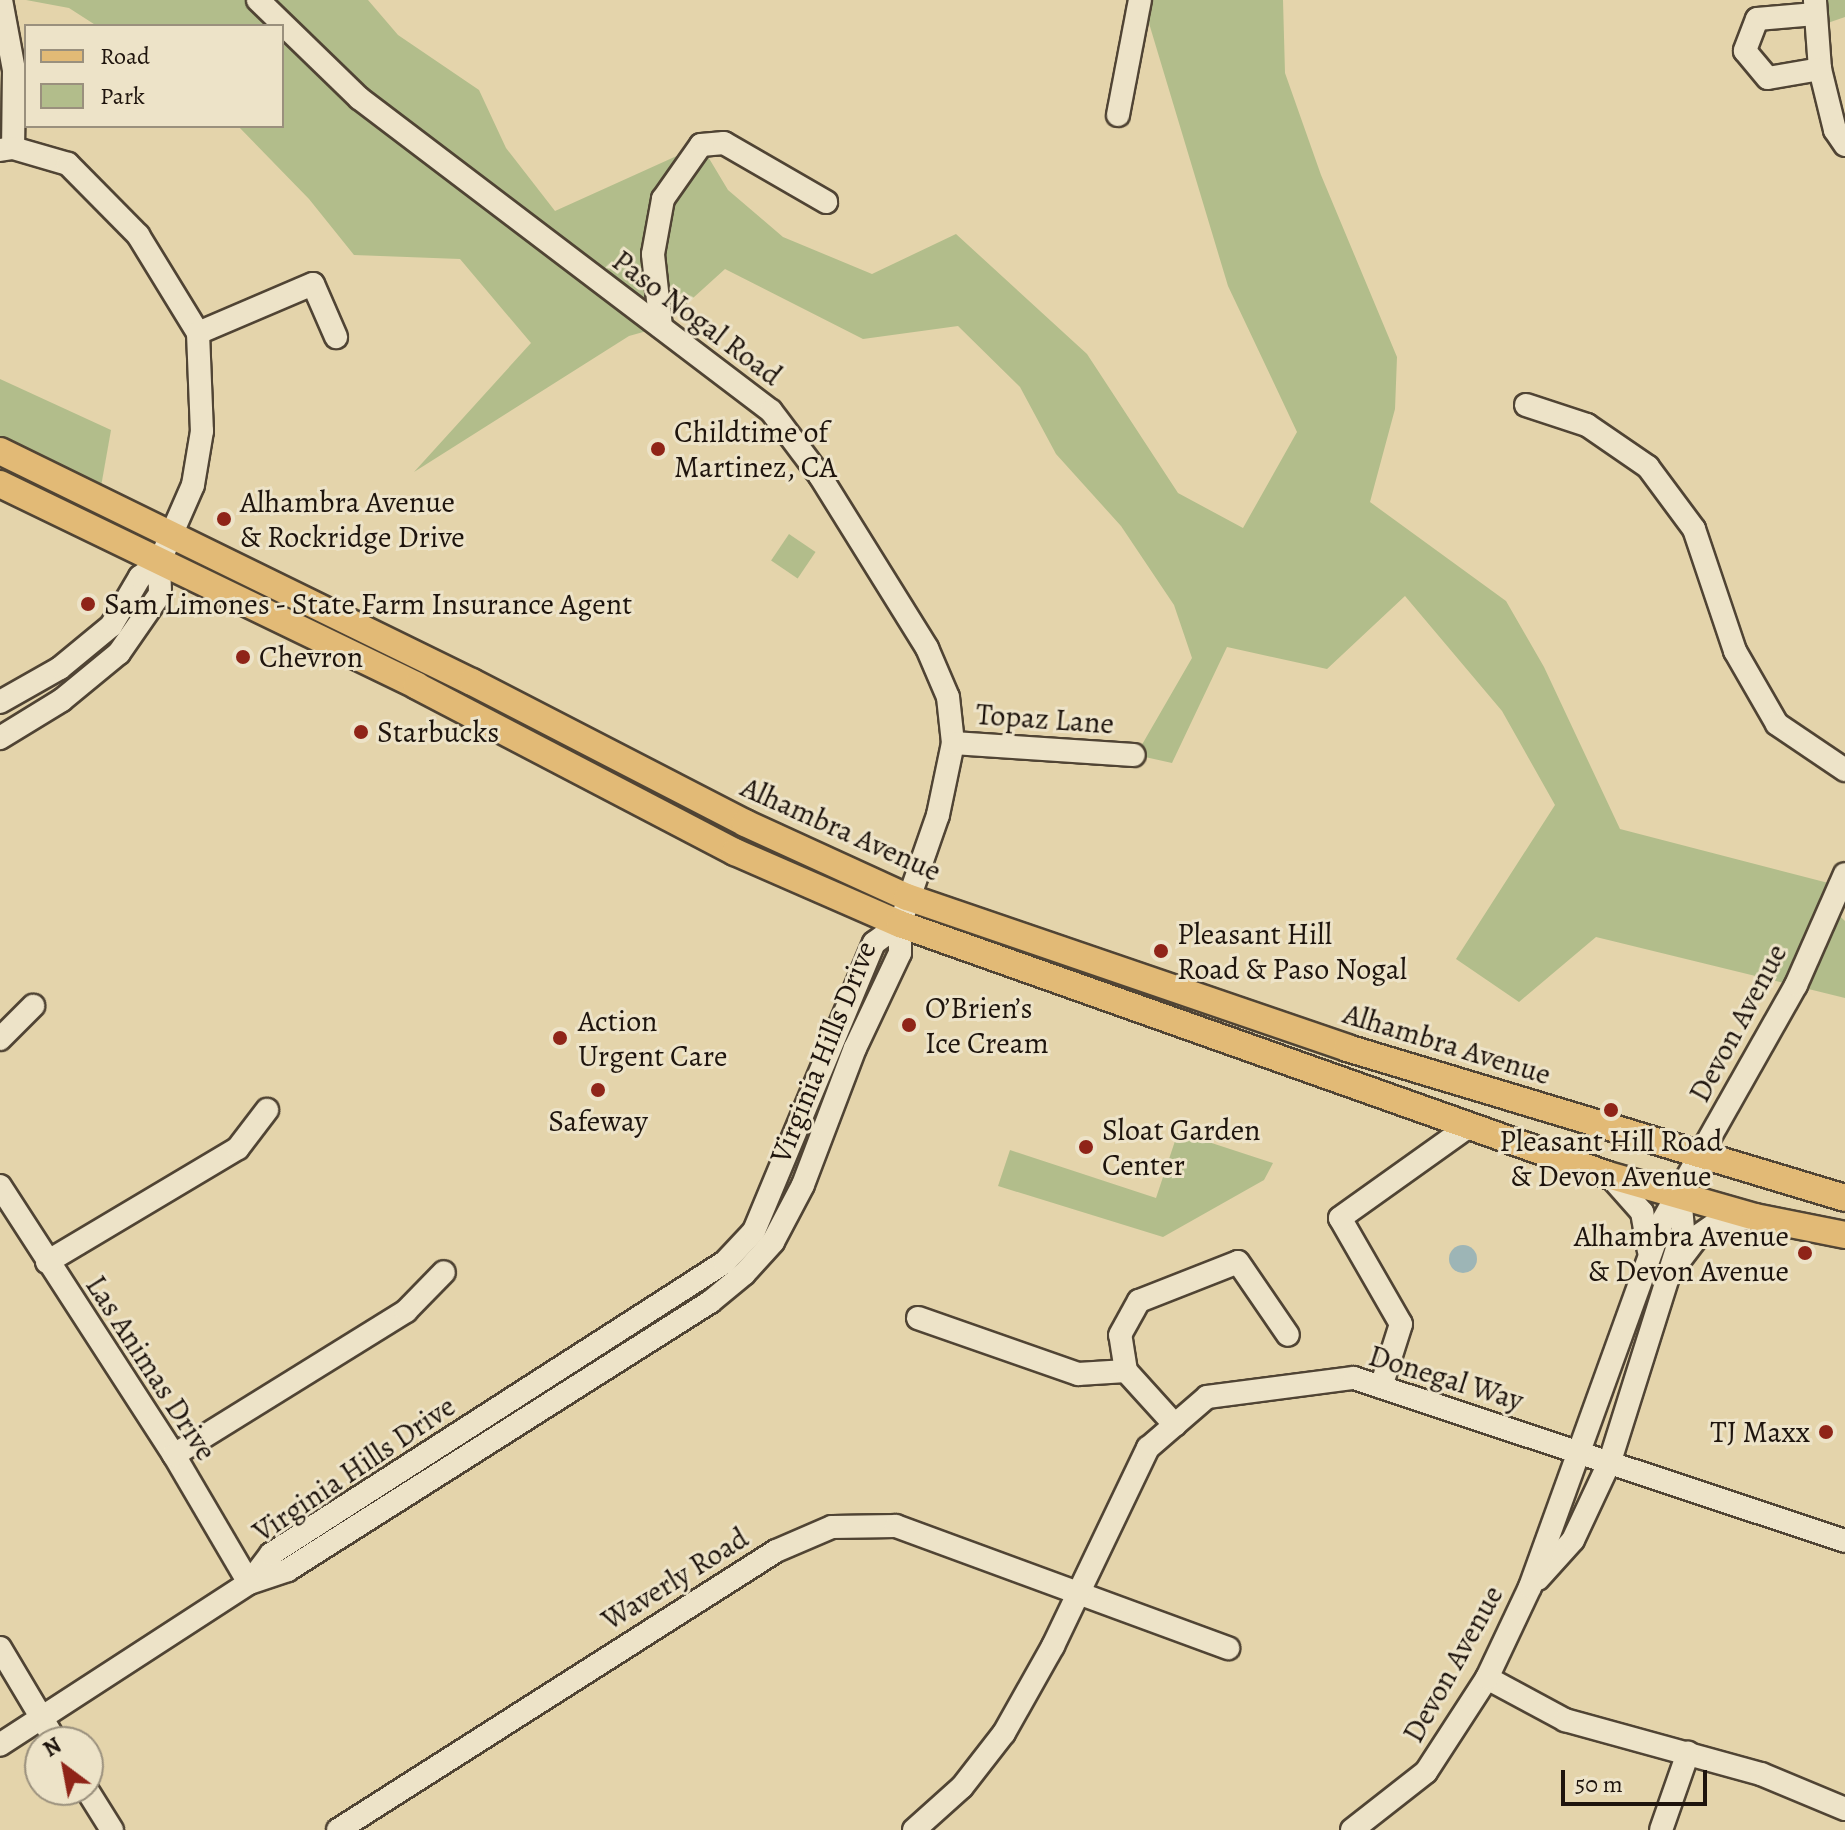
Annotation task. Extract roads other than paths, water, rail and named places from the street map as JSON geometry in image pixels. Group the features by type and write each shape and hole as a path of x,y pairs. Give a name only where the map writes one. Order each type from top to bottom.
{"main road":[{"name":"Alhambra Avenue","path":"0,451 173,533 745,823 907,897 1347,1048 1845,1198"},
{"name":"Alhambra Avenue","path":"0,484 403,679 735,852 900,924 1608,1175 1755,1217 1845,1235"}],"street":[{"path":"0,738 62,700 119,653 160,594 159,563 193,485 202,431 198,333 138,235 68,164 7,149 14,70 1,0"},
{"name":"Paso Nogal Road","path":"258,0 283,24"},
{"path":"1118,115 1140,0"},
{"path":"1820,69 1768,78 1745,51 1757,19 1815,7 1820,69 1835,130 1845,145"},
{"name":"Paso Nogal Road","path":"284,25 359,98 771,411 820,476 927,648 948,697 953,743 938,815 900,924"},
{"path":"661,327 653,254 663,199 701,145 724,143 826,202"},
{"path":"198,333 313,284 336,337"},
{"path":"1526,405 1587,425 1648,467 1694,529 1735,651 1777,724 1845,770"},
{"path":"0,702 60,668 111,626 140,577 159,563"},
{"name":"Topaz Lane","path":"953,743 1134,755"},
{"name":"Devon Avenue","path":"1352,1830 1426,1772 1487,1678 1530,1587 1662,1222 1680,1197 1796,985 1845,874"},
{"name":"Virginia Hills Drive","path":"0,1745 249,1583 271,1554 725,1262 754,1231 874,943 900,924"},
{"path":"0,1039 33,1006"},
{"path":"47,1262 238,1148 267,1110"},
{"path":"1381,1387 1401,1324 1340,1218 1469,1126"},
{"name":"Devon Avenue","path":"1608,1175 1642,1212 1650,1237 1648,1266"},
{"name":"Las Animas Drive","path":"0,1186 174,1455 249,1583"},
{"name":"Devon Avenue","path":"1530,1587 1573,1540 1610,1461 1683,1229 1680,1197"},
{"name":"Devon Avenue","path":"1668,1278 1698,1236 1715,1224 1755,1217"},
{"path":"1175,1425 1126,1371 1120,1335 1139,1301 1238,1262 1288,1335"},
{"path":"174,1455 406,1311 444,1272"},
{"path":"918,1318 1078,1374 1126,1371"},
{"name":"Donegal Way","path":"914,1830 962,1787 1004,1733 1079,1592 1148,1448 1207,1397 1354,1378 1845,1541"},
{"name":"Waverly Road","path":"338,1830 776,1551 832,1527 896,1526 1228,1648"},
{"path":"0,1648 46,1726"},
{"path":"1487,1678 1565,1720 1761,1774 1845,1809"},
{"path":"1661,1830 1688,1753"},
{"path":"97,1806 112,1830"}],"water":[{"path":"1463,1245 1473,1249 1477,1259 1473,1269 1463,1273 1453,1269 1449,1259 1453,1249"}],"place":[{"name":"Childtime of Martinez, CA","path":"658,449"},
{"name":"Alhambra Avenue & Rockridge Drive","path":"224,519"},
{"name":"Sam Limones - State Farm Insurance Agent","path":"88,604"},
{"name":"Chevron","path":"243,657"},
{"name":"Starbucks","path":"361,732"},
{"name":"Pleasant Hill Road & Paso Nogal","path":"1161,951"},
{"name":"O’Brien’s Ice Cream","path":"909,1025"},
{"name":"Action Urgent Care","path":"560,1038"},
{"name":"Safeway","path":"598,1090"},
{"name":"Pleasant Hill Road & Devon Avenue","path":"1611,1110"},
{"name":"Sloat Garden Center","path":"1086,1147"},
{"name":"Alhambra Avenue & Devon Avenue","path":"1805,1253"},
{"name":"TJ Maxx","path":"1826,1432"}]}
